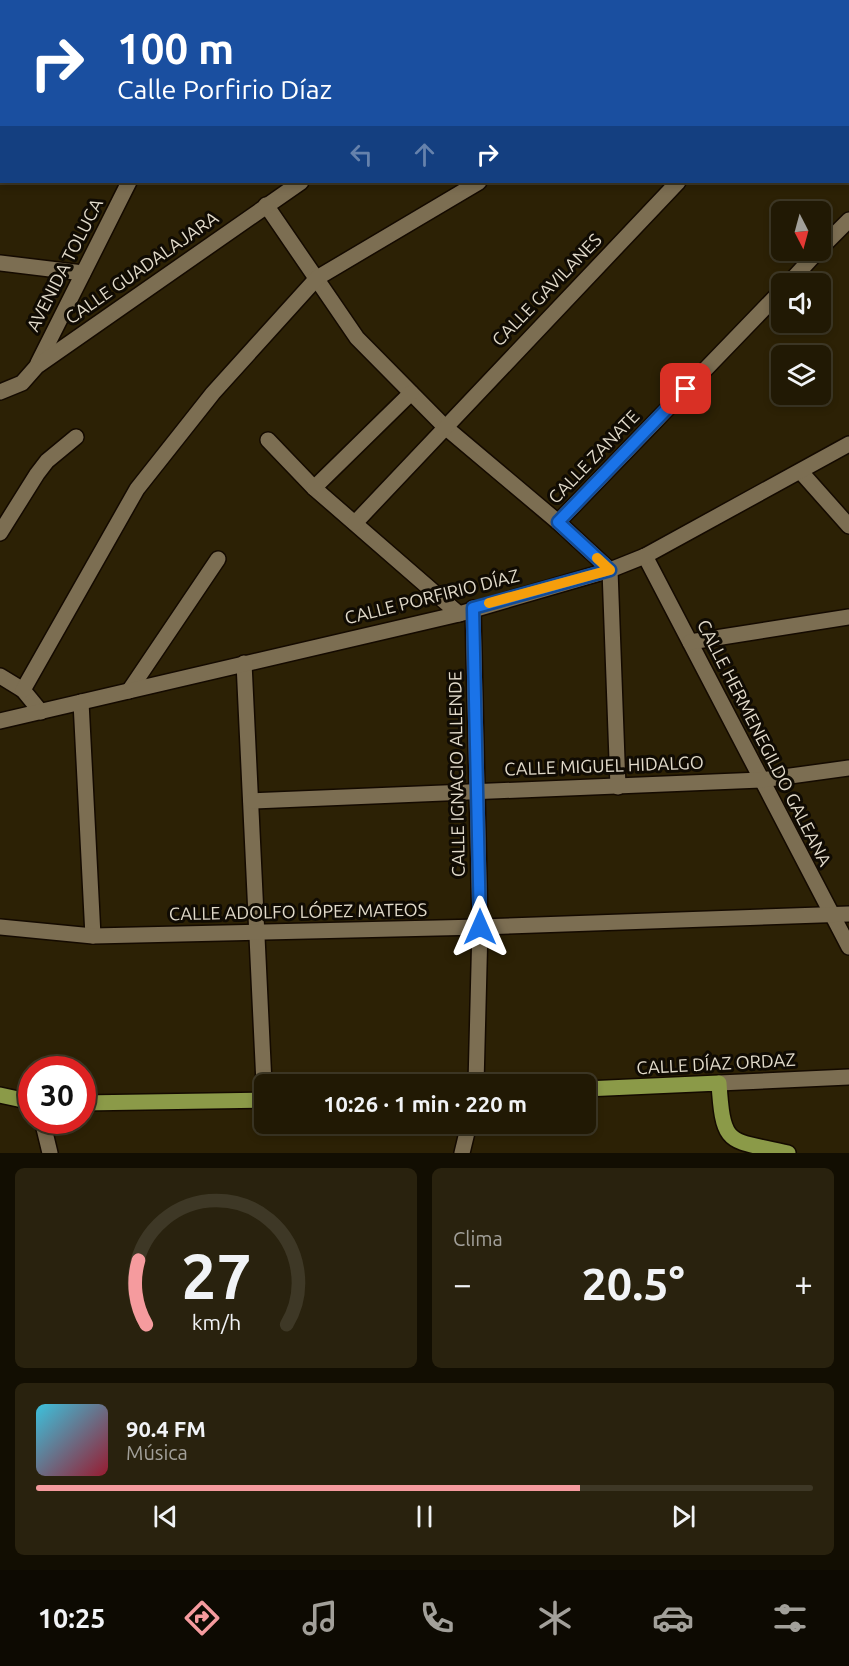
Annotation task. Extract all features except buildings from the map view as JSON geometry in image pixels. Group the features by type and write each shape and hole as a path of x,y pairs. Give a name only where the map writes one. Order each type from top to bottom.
{"main road":[{"name":"CALLE DÍAZ ORDAZ","path":"596,1089 718,1083"},
{"path":"718,1083 721,1120 728,1135 739,1142 788,1153"},
{"path":"0,1095 18,1099"},
{"path":"96,1103 254,1100"}],"street":[{"name":"AVENIDA TOLUCA","path":"37,366 128,183"},
{"path":"23,690 137,489 213,393 317,278 477,183"},
{"name":"CALLE GAVILANES","path":"355,523 444,426 677,183"},
{"name":"CALLE GUADALAJARA","path":"5,391 22,383 37,366 266,205 287,186"},
{"path":"266,205 357,338 444,426 558,522 610,570 618,787"},
{"path":"831,239 849,220"},
{"path":"798,273 810,261"},
{"path":"0,263 83,273"},
{"name":"CALLE ZANATE","path":"558,522 771,301"},
{"path":"314,488 411,393"},
{"path":"0,533 47,461 76,437"},
{"path":"268,440 314,488 466,611"},
{"name":"CALLE PORFIRIO DÍAZ","path":"0,721 466,611 610,570 645,556 849,444"},
{"path":"801,472 849,526"},
{"name":"CALLE HERMENEGILDO GALEANA","path":"645,556 849,947"},
{"path":"129,691 218,559"},
{"name":"CALLE IGNACIO ALLENDE","path":"466,611 478,790 480,927 476,1074"},
{"path":"690,642 849,617"},
{"path":"244,663 264,1074"},
{"path":"0,676 23,690 41,711"},
{"path":"81,702 93,936"},
{"name":"CALLE MIGUEL HIDALGO","path":"251,801 761,780 849,768"},
{"name":"CALLE ADOLFO LÓPEZ MATEOS","path":"0,927 93,936 480,927 849,914"},
{"name":"CALLE DÍAZ ORDAZ","path":"718,1083 849,1077"},
{"path":"45,1134 50,1153"},
{"path":"462,1153 467,1134"}],"slow traffic":[{"path":"489,603 610,570 597,558"}],"route":[{"path":"480,927 473,608 610,570 558,522 686,389"}]}
